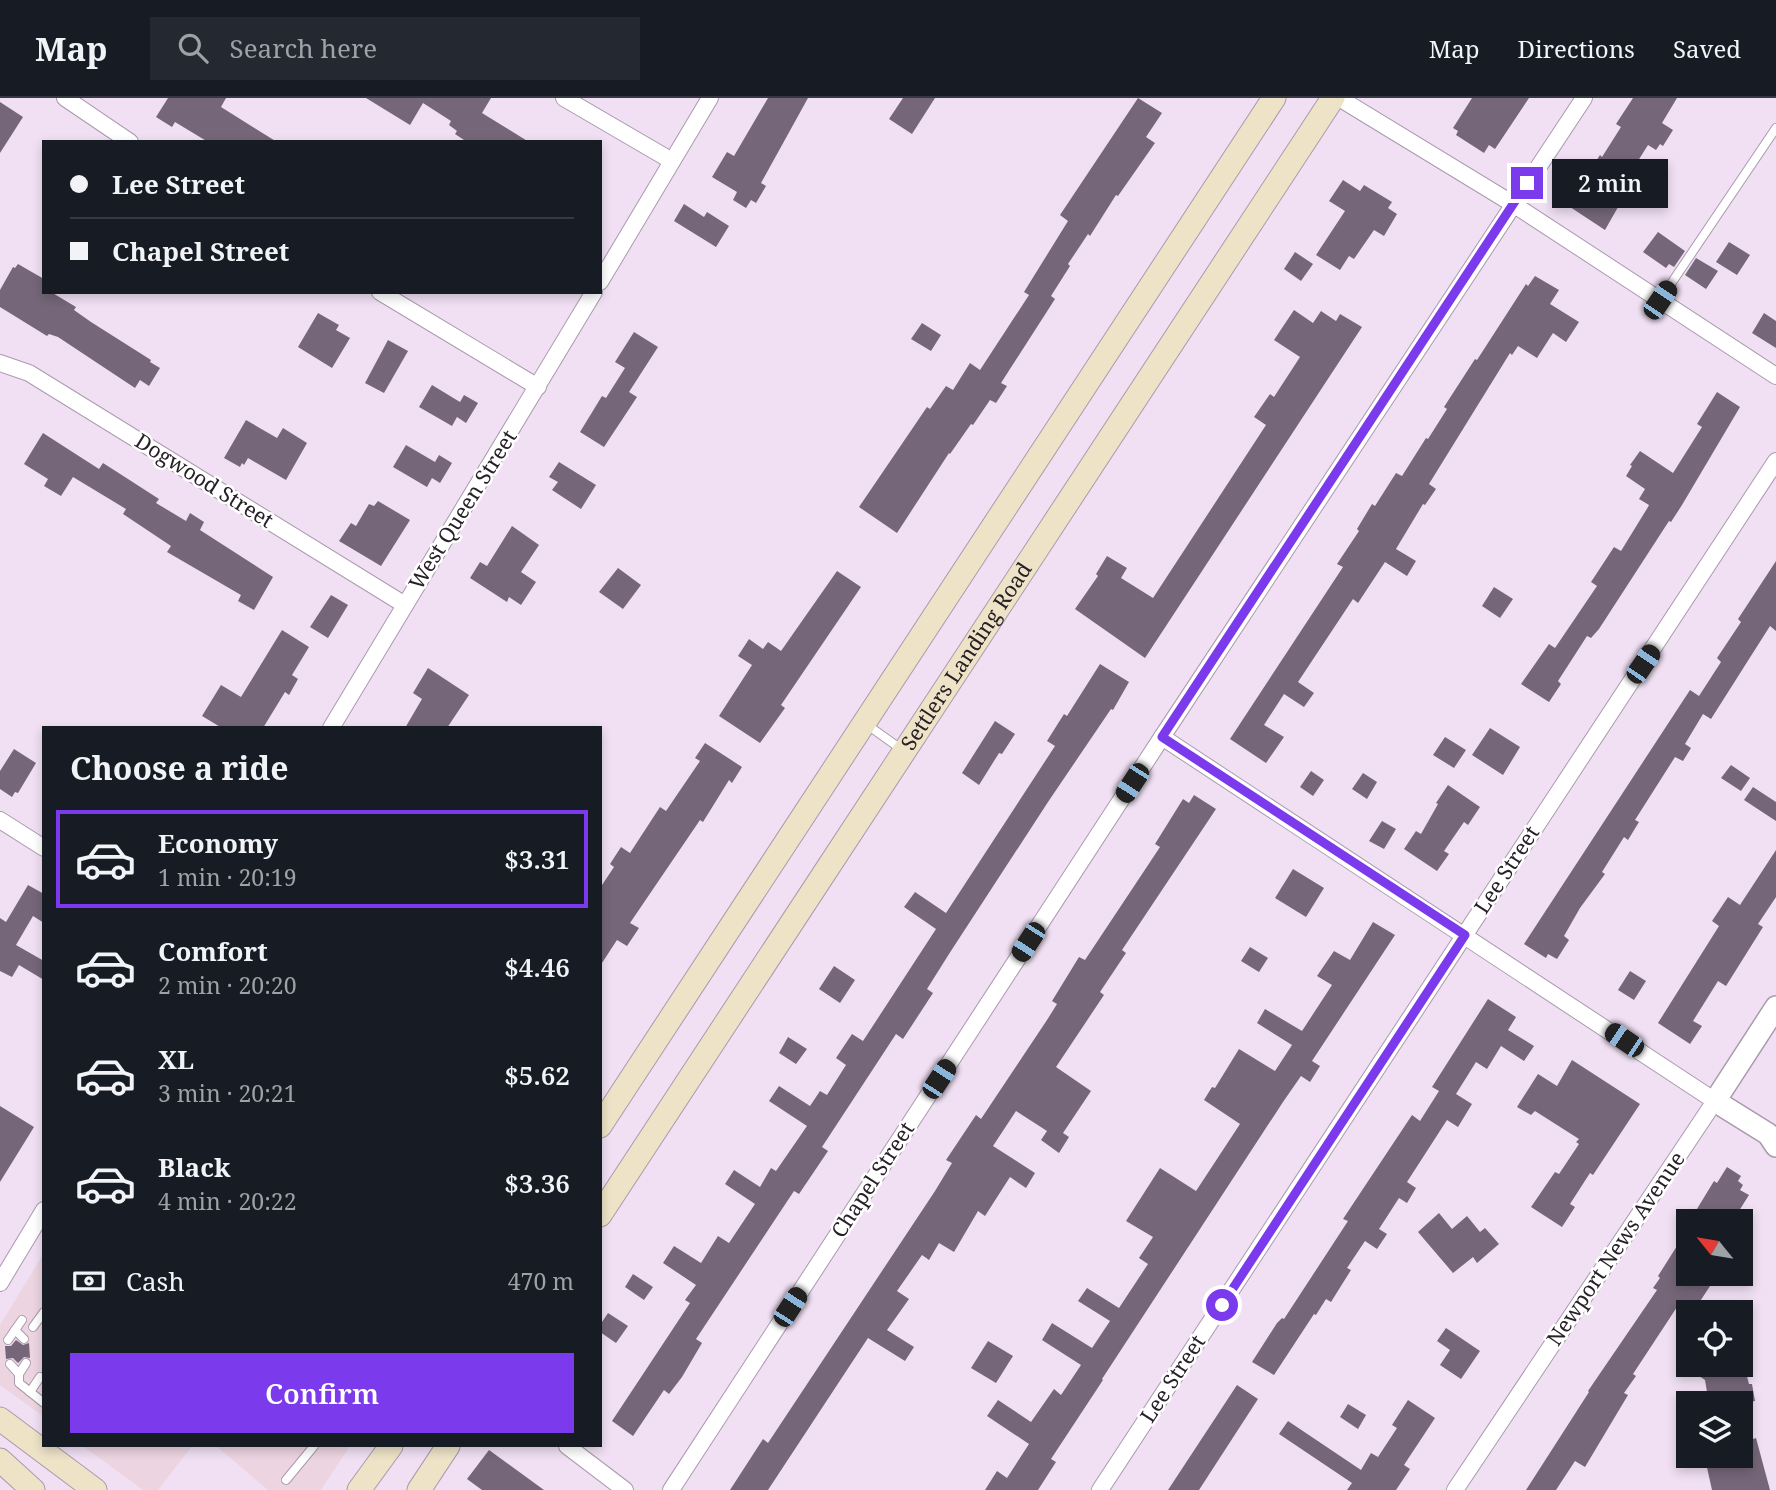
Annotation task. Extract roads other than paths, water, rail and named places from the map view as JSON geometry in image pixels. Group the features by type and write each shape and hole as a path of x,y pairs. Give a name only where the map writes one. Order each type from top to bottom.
{"main road":[{"path":"602,1123 1274,98"},
{"name":"Settlers Landing Road","path":"602,1212 1334,98"},
{"path":"0,1419 95,1490"},
{"path":"359,1490 390,1447"},
{"path":"419,1490 447,1447"},
{"path":"0,1460 33,1490"}],"street":[{"path":"65,98 127,140"},
{"path":"564,98 672,161"},
{"path":"602,279 710,98"},
{"path":"1339,98 1513,204 1776,376"},
{"name":"Chapel Street","path":"671,1490 1162,737 1584,98"},
{"path":"383,294 538,387"},
{"name":"West Queen Street","path":"332,726 593,294"},
{"name":"Dogwood Street","path":"0,363 29,373 405,604"},
{"name":"Lee Street","path":"1100,1490 1776,461"},
{"path":"1162,737 1768,1134 1776,1146"},
{"path":"2,827 42,847"},
{"name":"Newport News Avenue","path":"1455,1490 1776,1007"},
{"path":"0,1283 42,1213"},
{"path":"568,1447 625,1490"}],"lane":[{"path":"1660,300 1776,128"},
{"path":"864,722 905,751"},
{"path":"33,1327 42,1315"},
{"path":"8,1340 22,1320"},
{"path":"15,1330 24,1339"},
{"path":"26,1363 19,1374 19,1383 42,1401"},
{"path":"10,1364 19,1374"},
{"path":"30,1392 40,1377"},
{"path":"286,1480 313,1447"}]}
